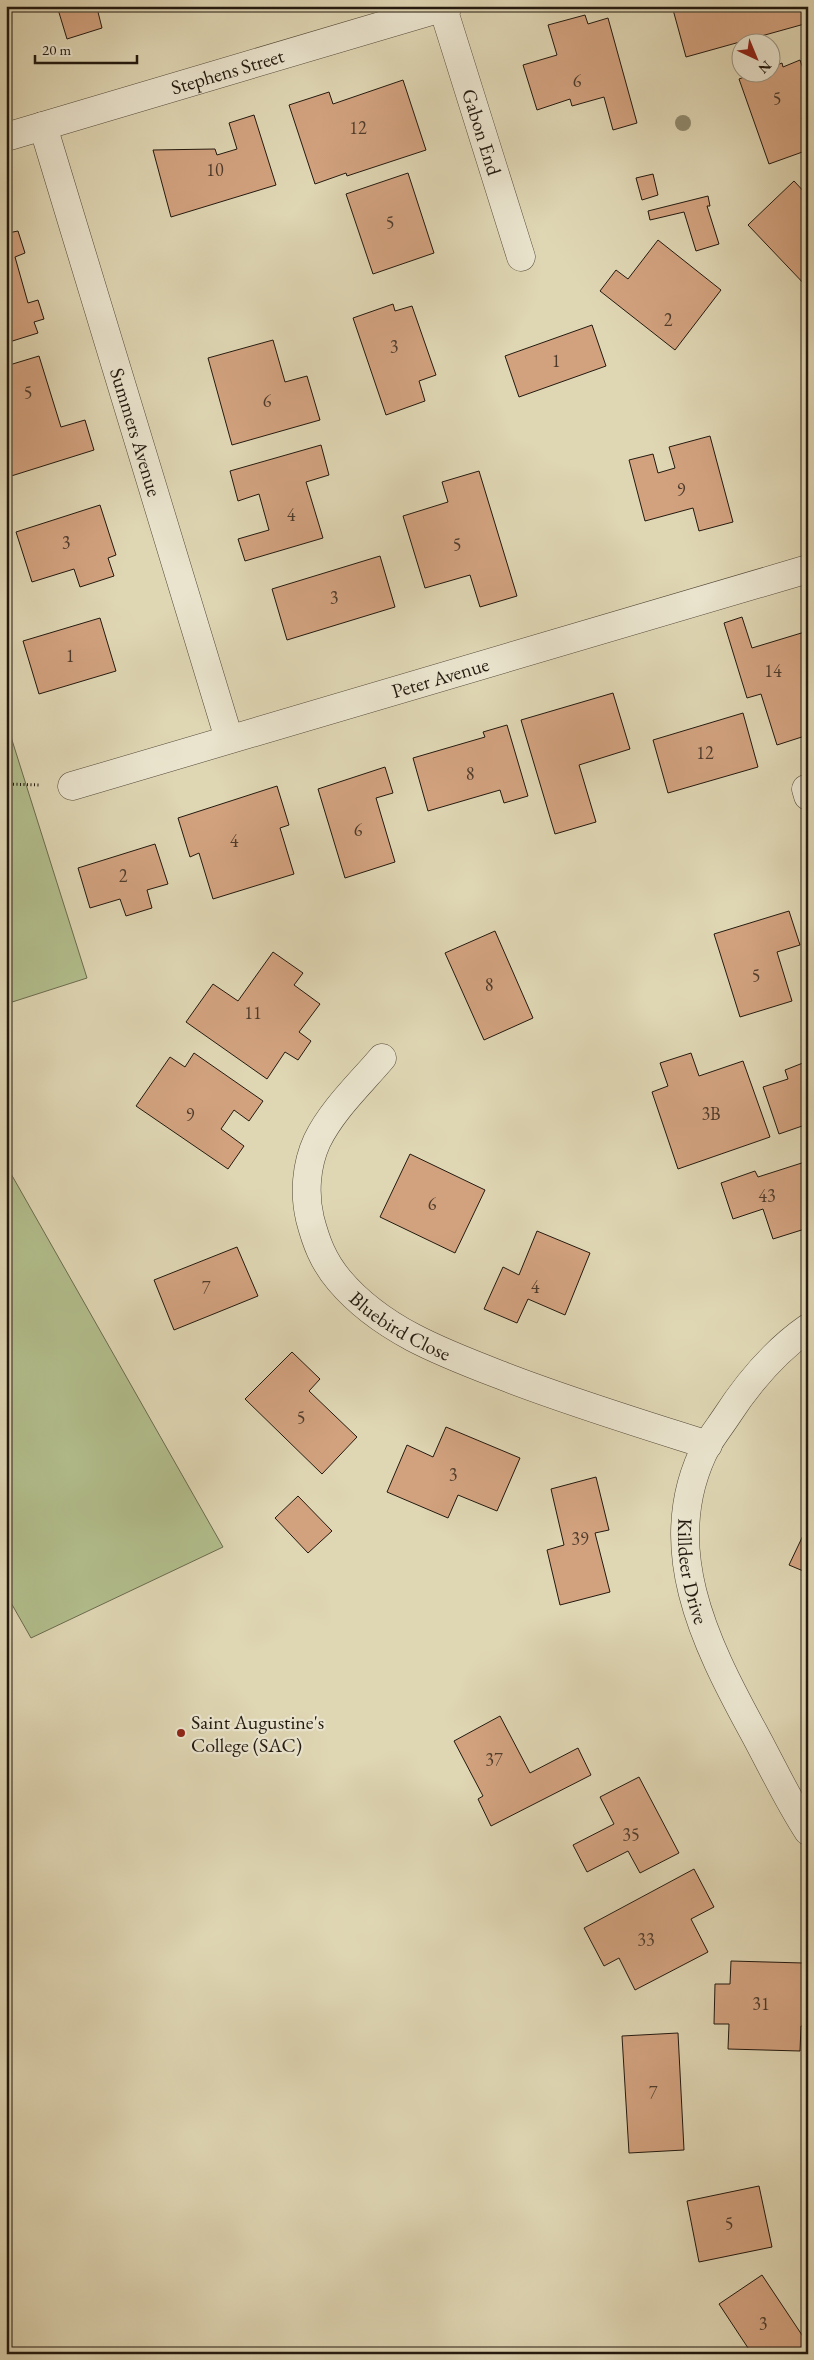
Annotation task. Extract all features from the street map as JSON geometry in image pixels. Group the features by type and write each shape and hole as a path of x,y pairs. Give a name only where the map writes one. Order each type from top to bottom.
{"street":[{"name":"Stephens Street","path":"6,137 446,7"},
{"name":"Gabon End","path":"446,7 521,257"},
{"name":"Summers Avenue","path":"42,126 229,739"},
{"name":"Peter Avenue","path":"72,786 808,569"},
{"name":"Bluebird Close","path":"382,1058 333,1115 316,1142 311,1156 306,1193 308,1211 319,1250 339,1280 372,1312 409,1336 449,1355 559,1398 708,1445"},
{"name":"Killdeer Drive","path":"808,1328 773,1357 737,1399 708,1445 697,1469 688,1501 685,1527 686,1556 695,1604 708,1643 722,1673 808,1831"}],"green space":[{"path":"6,721 87,978 6,1004"},
{"path":"6,1165 223,1547 31,1638 6,1594"}],"building":[{"path":"57,6 117,6 98,12 102,28 67,39"},
{"path":"672,6 808,6 808,23 776,32 732,32 732,44 686,57"},
{"path":"585,15 588,24 608,18 637,123 613,130 604,97 572,106 570,99 537,110 523,65 557,55 548,25"},
{"path":"800,60 808,83 808,116 802,118 808,136 808,150 769,164 740,82 782,82 782,63 783,67"},
{"path":"403,80 426,150 347,176 346,173 315,184 289,105 329,92 333,104"},
{"path":"254,115 276,185 171,217 153,150 215,149 217,155 237,149 229,123"},
{"path":"408,173 434,253 373,274 346,194"},
{"path":"653,174 658,195 642,200 636,178"},
{"path":"794,181 808,196 808,288 748,225"},
{"path":"708,196 710,206 707,206 719,244 696,251 684,212 650,220 648,211"},
{"path":"6,228 8,233 18,231 25,253 15,257 28,303 38,300 44,319 34,322 38,333 6,343"},
{"path":"658,240 721,290 675,350 600,291 616,270 628,279"},
{"path":"393,304 395,311 412,306 436,375 419,381 425,401 386,415 353,318"},
{"path":"592,325 606,366 519,397 505,356"},
{"path":"273,340 285,382 307,376 320,420 232,445 208,358"},
{"path":"39,356 61,427 85,420 94,450 8,477 6,366"},
{"path":"710,436 733,522 699,531 693,508 645,521 629,460 653,454 658,473 675,468 669,447"},
{"path":"321,445 329,475 306,482 323,538 245,561 238,539 269,530 259,494 238,501 230,471"},
{"path":"479,471 517,596 480,607 470,575 425,588 403,516 448,502 442,482"},
{"path":"100,505 116,555 108,558 114,576 80,587 74,569 32,582 16,532"},
{"path":"380,556 395,607 287,640 272,589"},
{"path":"742,617 752,648 808,631 808,735 777,745 761,694 747,698 724,623"},
{"path":"100,618 116,671 39,694 23,641"},
{"path":"613,693 630,749 579,765 596,822 555,834 521,720"},
{"path":"743,713 758,767 668,793 653,740"},
{"path":"507,725 528,796 504,803 500,790 428,811 413,758 485,737 483,732"},
{"path":"385,767 393,793 376,798 395,862 345,878 318,789"},
{"path":"277,786 289,825 280,828 294,874 213,899 199,853 190,857 178,818"},
{"path":"155,844 168,884 147,890 152,908 126,916 120,899 90,908 78,868"},
{"path":"789,911 800,945 777,952 792,1001 740,1017 714,934"},
{"path":"495,931 533,1018 484,1040 445,953"},
{"path":"273,952 303,973 294,985 320,1004 299,1032 311,1041 298,1060 285,1052 267,1079 186,1022 213,984 238,1001"},
{"path":"194,1053 263,1101 249,1121 234,1110 221,1129 244,1146 228,1169 136,1106 170,1057 185,1067"},
{"path":"691,1053 699,1076 743,1061 770,1137 678,1169 652,1092 668,1086 660,1063"},
{"path":"808,1061 808,1124 779,1134 763,1087 788,1079 785,1070"},
{"path":"410,1154 485,1190 455,1253 380,1217"},
{"path":"808,1161 808,1228 773,1239 763,1209 733,1219 721,1183 755,1171 758,1177"},
{"path":"537,1231 590,1253 565,1315 528,1299 517,1323 484,1309 503,1267 519,1275"},
{"path":"237,1247 258,1296 174,1330 154,1280"},
{"path":"292,1352 320,1379 309,1391 357,1437 322,1474 245,1399"},
{"path":"446,1427 520,1458 497,1511 458,1495 448,1518 387,1492 407,1445 433,1457"},
{"path":"596,1477 609,1530 595,1533 610,1592 560,1605 547,1550 564,1545 551,1489"},
{"path":"298,1496 332,1531 308,1553 275,1518"},
{"path":"808,1525 808,1573 789,1565"},
{"path":"500,1716 530,1773 578,1748 591,1775 491,1826 478,1799 483,1796 454,1741"},
{"path":"639,1777 679,1853 640,1873 628,1851 587,1872 573,1845 614,1824 600,1797"},
{"path":"694,1869 714,1907 691,1919 708,1952 635,1990 619,1958 604,1966 584,1928"},
{"path":"731,1961 803,1963 803,1974 808,1974 808,2026 801,2026 800,2051 728,2049 729,2024 714,2024 715,1984 730,1984"},
{"path":"678,2033 684,2150 629,2153 622,2036"},
{"path":"759,2186 772,2247 699,2262 687,2201"},
{"path":"762,2275 808,2344 808,2354 752,2354 719,2304"}],"place":[{"name":"Saint Augustine's College (SAC)","path":"181,1733"}]}
